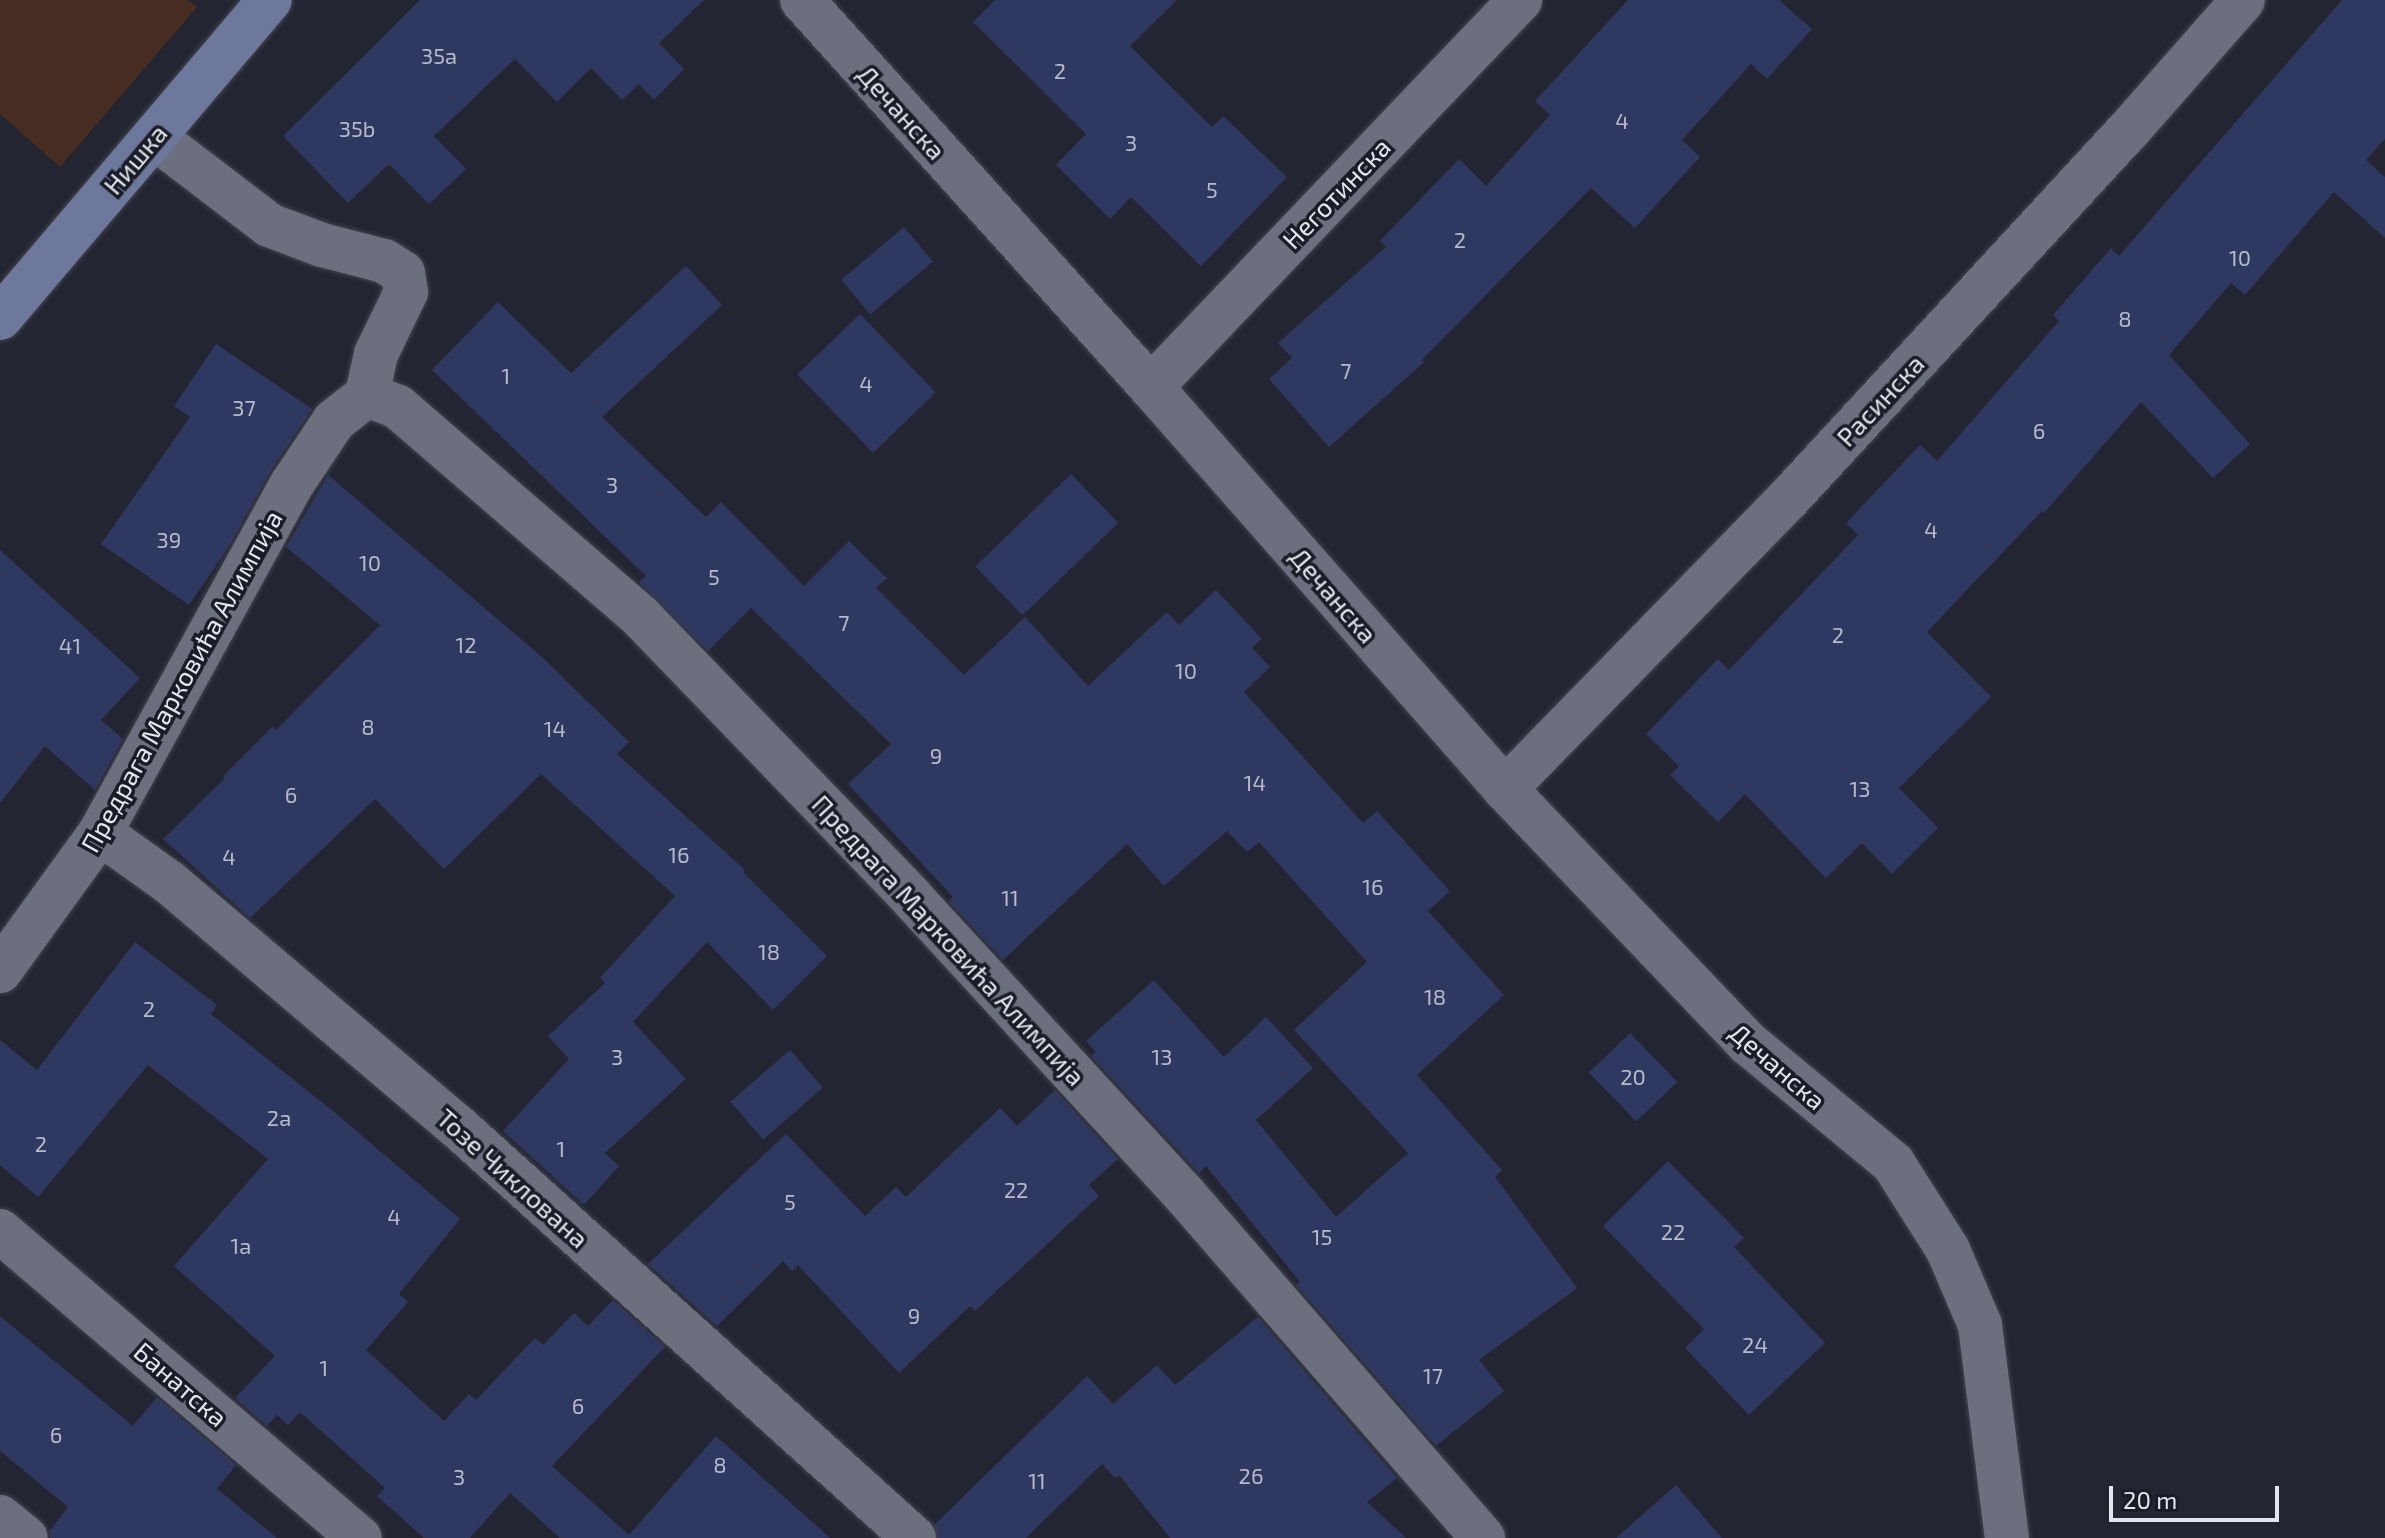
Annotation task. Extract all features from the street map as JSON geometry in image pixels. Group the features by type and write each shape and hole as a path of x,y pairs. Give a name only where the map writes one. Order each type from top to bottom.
{"main road":[{"name":"Нишка","path":"0,318 270,0"}],"street":[{"name":"Неготинска","path":"1151,387 1520,0"},
{"name":"Расинска","path":"1505,789 1789,498 2128,131 2243,0"},
{"name":"Дечанска","path":"818,5 1505,789 1749,1044 1893,1163 1948,1250 1980,1325 2007,1538"},
{"path":"154,137 269,225 322,245 384,261 403,273 406,292 376,354 367,395"},
{"name":"Предрага Марковића Алимпија","path":"0,971 100,833 292,484 334,421 367,395 398,407 640,616 911,897 1174,1182 1483,1538"},
{"name":"Тозе Чиклована","path":"100,833 170,883 458,1127 914,1538"},
{"name":"Банатска","path":"0,1231 360,1538"},
{"path":"0,1517 26,1538"}],"shaded area":[{"path":"0,0 189,0 197,7 60,167 0,114"}],"building":[{"path":"420,0 704,0 659,43 684,69 654,100 639,84 622,100 591,68 557,102 515,59 434,136 466,169 429,204 389,164 348,203 283,136"},
{"path":"995,0 1177,0 1130,46 1212,127 1223,116 1287,177 1201,266 1131,197 1110,219 1056,165 1086,134 973,22"},
{"path":"1628,0 1779,0 1812,29 1767,79 1751,64 1682,140 1700,157 1635,228 1591,188 1422,360 1424,362 1329,447 1269,379 1292,358 1278,343 1386,247 1380,241 1459,159 1486,186 1550,115 1535,101"},
{"path":"2342,0 2385,0 2385,139 2366,160 2385,177 2385,238 2334,192 2245,295 2231,283 2169,355 2250,444 2213,478 2141,402 2044,513 2042,511 1927,632 1991,697 1899,788 1938,828 1892,874 1862,843 1826,878 1745,794 1718,822 1670,775 1679,766 1646,734 1718,659 1729,670 1858,535 1846,523 1920,445 1937,461 2059,321 2053,315 2111,248 2119,256"},
{"path":"904,227 933,261 870,314 841,280"},
{"path":"686,266 722,305 602,417 706,517 721,502 804,586 849,541 887,578 876,588 964,675 1025,617 1088,686 1167,612 1179,625 1216,590 1262,639 1252,648 1270,667 1244,692 1363,823 1377,811 1450,891 1428,911 1504,995 1417,1075 1502,1170 1495,1177 1577,1288 1479,1360 1504,1391 1436,1446 1296,1285 1300,1282 1206,1166 1199,1173 1091,1056 1096,1052 1086,1041 1154,980 1224,1057 1266,1017 1313,1068 1256,1120 1336,1217 1408,1153 1294,1030 1367,962 1259,842 1247,852 1227,831 1164,886 1127,844 1003,960 948,901 953,897 848,784 891,744 751,608 708,651 639,582 646,576 432,370 498,302 571,373"},
{"path":"860,314 936,392 873,453 797,374"},
{"path":"216,344 312,409 270,472 228,548 189,605 101,544 190,417 174,406"},
{"path":"1071,474 1118,523 1023,615 975,566"},
{"path":"328,475 541,656 629,742 617,754 745,870 743,872 827,956 773,1010 707,942 633,1022 686,1079 605,1153 619,1166 584,1205 503,1131 569,1059 548,1036 605,983 600,978 675,896 541,774 444,869 375,799 250,918 163,839 272,727 276,730 380,625 286,547"},
{"path":"0,550 140,678 101,720 123,739 95,790 45,746 0,803"},
{"path":"135,942 217,1005 211,1014 333,1111 460,1219 399,1294 408,1302 366,1350 444,1421 469,1394 476,1400 535,1338 543,1345 574,1313 588,1326 613,1300 665,1347 552,1466 629,1535 716,1436 830,1538 560,1538 510,1493 470,1538 424,1538 377,1496 385,1488 300,1412 288,1425 277,1415 267,1426 235,1398 275,1356 174,1266 268,1159 148,1065 38,1197 0,1165 0,1040 37,1070"},
{"path":"1630,1033 1677,1082 1636,1122 1589,1073"},
{"path":"790,1050 823,1088 763,1140 730,1102"},
{"path":"1055,1090 1118,1159 1089,1185 1099,1196 975,1311 970,1306 899,1373 798,1265 792,1271 783,1261 717,1326 648,1264 786,1134 865,1216 896,1187 906,1197 1000,1108 1017,1126"},
{"path":"1668,1161 1744,1238 1734,1247 1825,1343 1749,1415 1685,1348 1704,1329 1603,1226"},
{"path":"0,1316 133,1426 157,1397 236,1465 217,1489 277,1538 50,1538 50,1530 68,1507 0,1451"},
{"path":"1258,1317 1397,1478 1367,1502 1406,1538 1170,1538 1119,1475 1115,1478 1102,1464 1026,1538 938,1538 934,1525 1087,1376 1113,1404 1157,1365 1175,1385"},
{"path":"1676,1485 1722,1538 1616,1538"}]}
